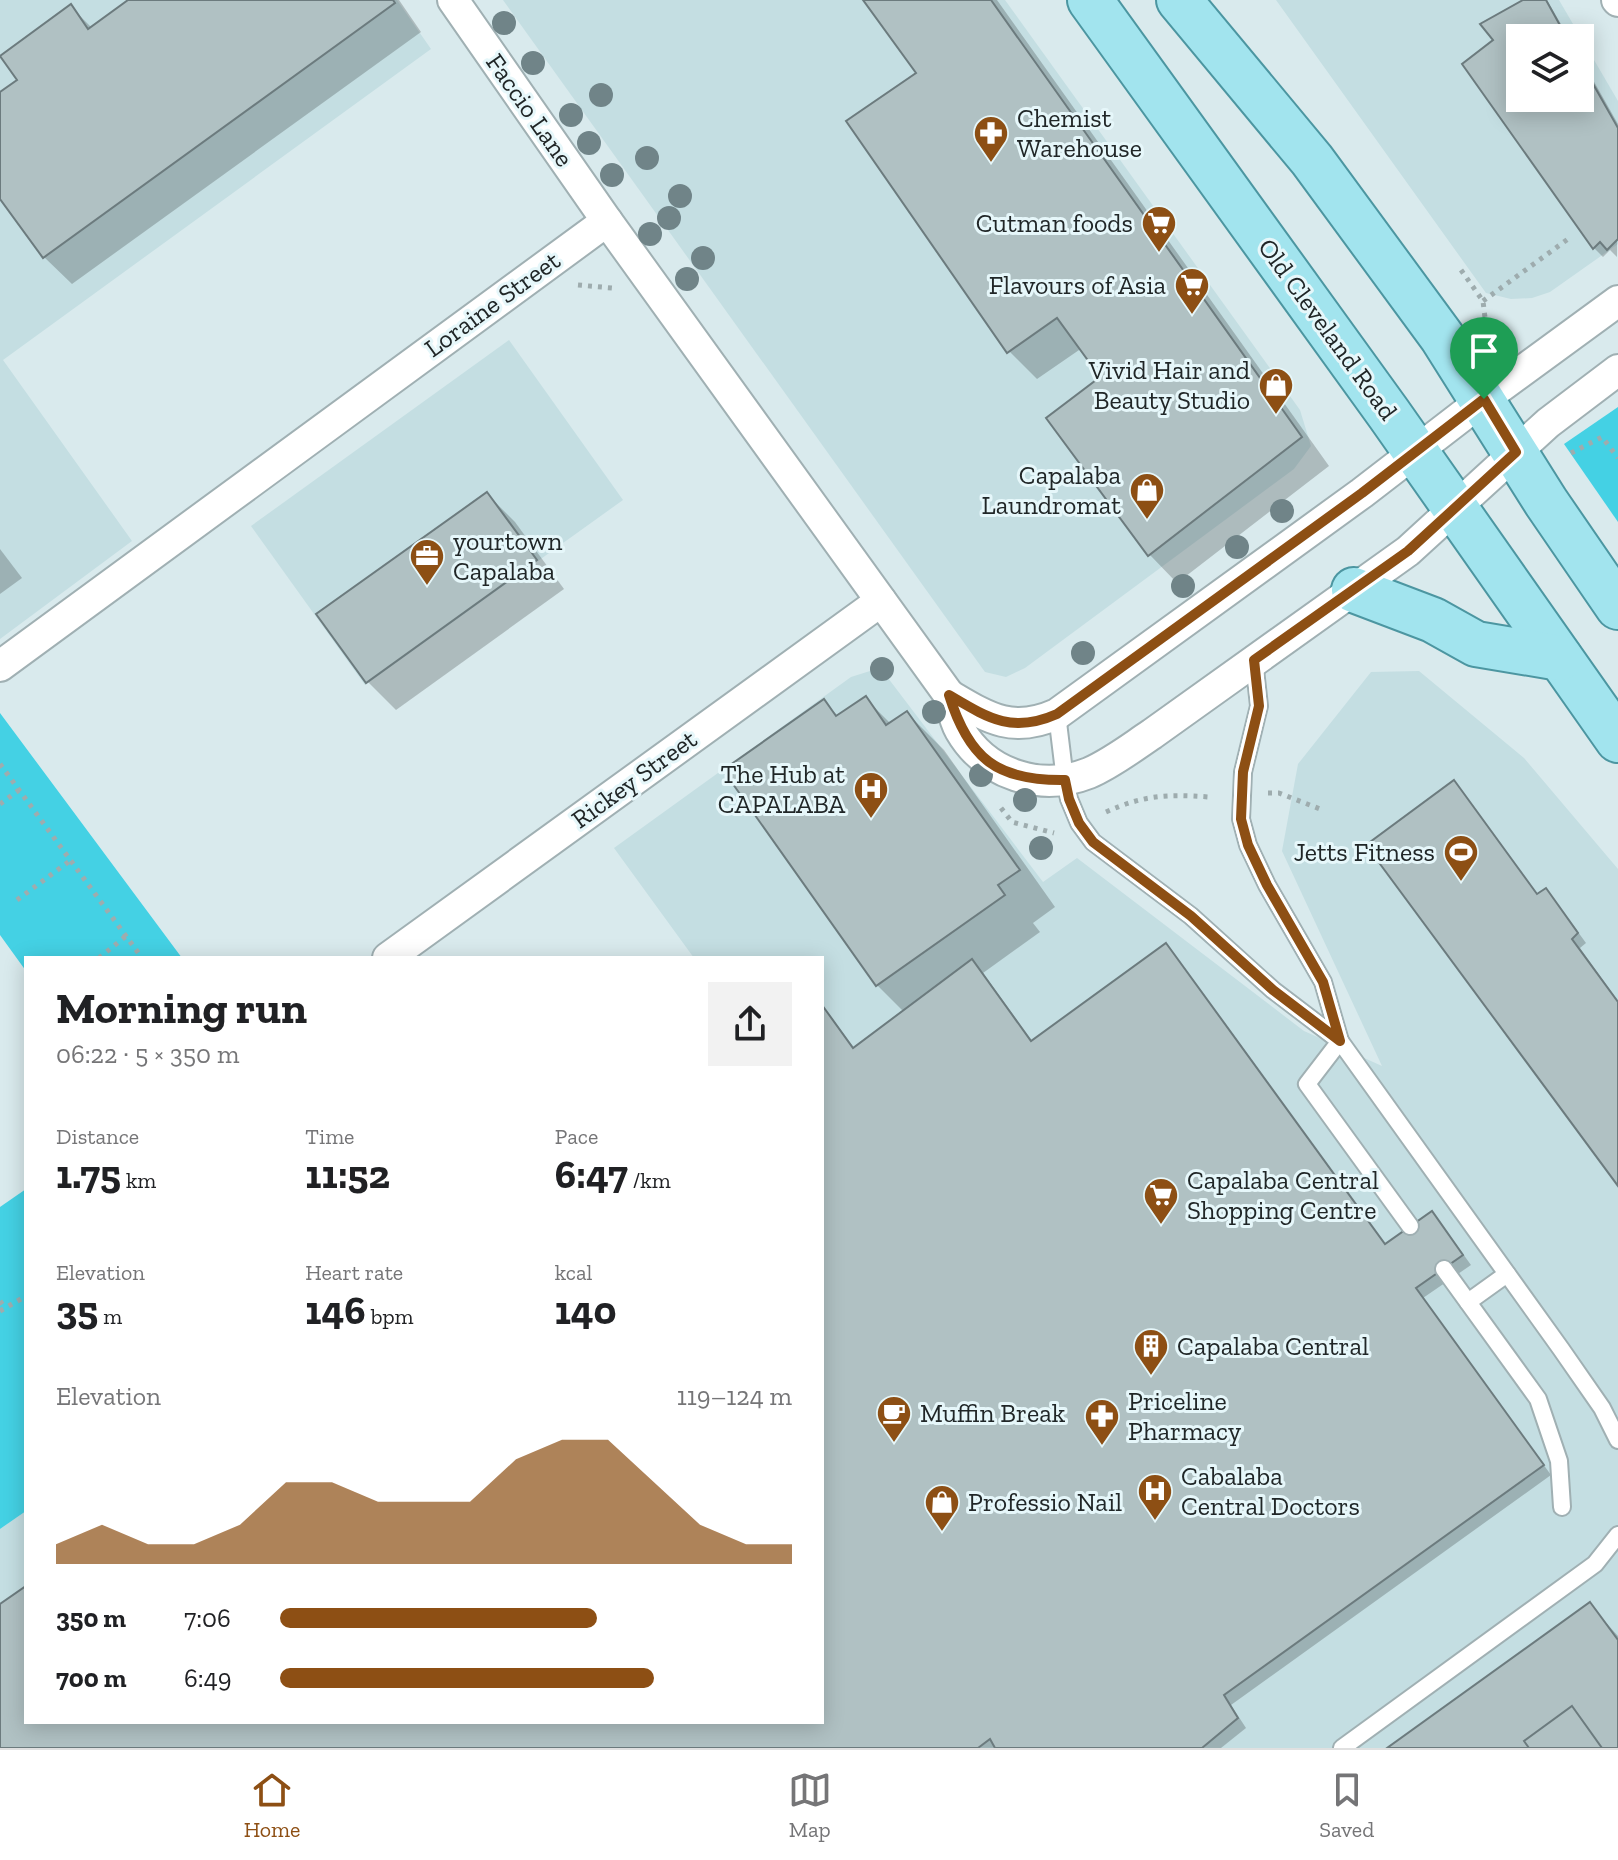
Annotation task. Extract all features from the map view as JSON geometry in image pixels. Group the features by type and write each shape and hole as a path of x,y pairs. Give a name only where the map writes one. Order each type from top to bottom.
{"main road":[{"name":"Old Cleveland Road","path":"1090,0 1456,508 1618,740"},
{"path":"1179,0 1312,160 1442,337 1484,399 1546,502 1618,607"},
{"path":"1354,590 1433,620 1476,644 1560,658"}],"street":[{"name":"Faccio Lane","path":"453,0 607,221"},
{"path":"607,221 949,695 959,729 977,752 1012,775 1036,780 1065,780 1111,762 1408,551 1568,406 1618,370"},
{"name":"Loraine Street","path":"0,666 607,221"},
{"path":"949,695 999,721 1021,724 1057,714 1362,493 1618,301"},
{"name":"Rickey Street","path":"391,956 881,601"}],"lane":[{"path":"1254,660 1259,706 1243,772 1241,819 1248,845 1267,885 1323,982 1340,1041"},
{"path":"1057,714 1069,799 1079,823 1093,842 1191,916 1273,990 1340,1041 1602,1408 1618,1440"},
{"path":"1340,1041 1307,1084 1410,1226"},
{"path":"1444,1269 1538,1399 1559,1461 1562,1507"},
{"path":"1468,1302 1507,1274"},
{"path":"1342,1748 1595,1564 1618,1535"}],"path":[{"path":"1483,301 1568,239"},
{"path":"1461,270 1483,301 1486,328"},
{"path":"1571,453 1602,437 1618,458"},
{"path":"0,764 141,956"},
{"path":"0,804 19,790"},
{"path":"1267,793 1279,793 1320,809"},
{"path":"1098,816 1134,799 1179,794 1209,797"},
{"path":"17,900 71,860"},
{"path":"101,956 126,936"},
{"path":"0,1301 2,1310 24,1297"}],"shaded area":[{"path":"0,0 397,0 431,49 3,360 132,541 0,639"},
{"path":"503,0 1005,0 1300,410 1311,446 1294,469 1025,668 1006,677 985,672"},
{"path":"1276,0 1559,0 1573,24 1506,24 1506,112 1594,112 1594,60 1618,101 1618,244 1550,292 1532,298 1511,299 1486,293"},
{"path":"509,340 623,500 365,685 251,526"},
{"path":"1618,407 1618,522 1564,444"},
{"name":"Capalaba Central Shopping Centre","path":"870,671 888,678 1043,882 1077,858 1304,1031 1382,1066 1282,851 1298,764 1371,672 1419,671 1524,758 1618,869 1618,1748 0,1748 0,1529 24,1512 24,1724 824,1724 824,956 693,956 614,848 851,677"},
{"path":"0,713 181,956 24,956 24,968 0,935"},
{"path":"24,1190 24,1512 0,1529 0,1207"}],"building":[{"path":"128,0 393,0 395,3 43,258 0,199 0,92 17,80 0,56 71,4 88,29"},
{"path":"863,0 991,0 1302,437 1148,556 1046,418 1100,377 1057,318 1007,353 846,121 916,73"},
{"path":"1523,0 1546,0 1559,24 1506,24 1506,112 1594,112 1594,86 1618,128 1618,239 1607,250 1600,242 1593,249 1462,64 1493,40 1480,24"},
{"name":"yourtown Capalaba","path":"487,492 537,560 366,683 316,614"},
{"name":"The Hub at CAPALABA","path":"866,696 886,725 907,711 1020,870 998,885 1005,895 876,986 723,770 824,699 836,716"},
{"path":"1454,780 1537,894 1546,888 1578,933 1572,939 1618,1002 1618,1186 1366,845"},
{"name":"Capalaba Central Shopping Centre","path":"1166,943 1385,1244 1432,1211 1463,1255 1416,1288 1544,1465 1224,1695 1238,1718 1202,1748 995,1748 990,1739 978,1748 0,1748 0,1604 24,1587 24,1724 824,1724 824,1008 853,1048 972,959 1031,1041"},
{"path":"1590,1602 1618,1640 1618,1748 1387,1748"},
{"path":"1572,1706 1602,1748 1529,1748 1524,1741"}],"place":[{"name":"Chemist Warehouse","path":"991,164"},
{"name":"Cutman foods","path":"1159,254"},
{"name":"Flavours of Asia","path":"1192,316"},
{"name":"Vivid Hair and Beauty Studio","path":"1276,416"},
{"name":"Capalaba Laundromat","path":"1147,521"},
{"name":"yourtown Capalaba","path":"427,587"},
{"name":"The Hub at CAPALABA","path":"871,820"},
{"name":"Jetts Fitness","path":"1461,883"},
{"name":"Capalaba Central Shopping Centre","path":"1161,1226"},
{"name":"Capalaba Central","path":"1151,1377"},
{"name":"Muffin Break","path":"894,1444"},
{"name":"Priceline Pharmacy","path":"1102,1447"},
{"name":"Cabalaba Central Doctors","path":"1155,1522"},
{"name":"Professio Nail","path":"942,1533"}],"route":[{"path":"1484,399 1516,452 1408,551 1254,660 1259,706 1243,772 1241,819 1248,845 1267,885 1323,982 1340,1041 1273,990 1191,916 1093,842 1079,823 1065,780 1036,780 1012,775 977,752 959,729 949,695 999,721 1021,724 1057,714 1362,493 1484,399"}]}
